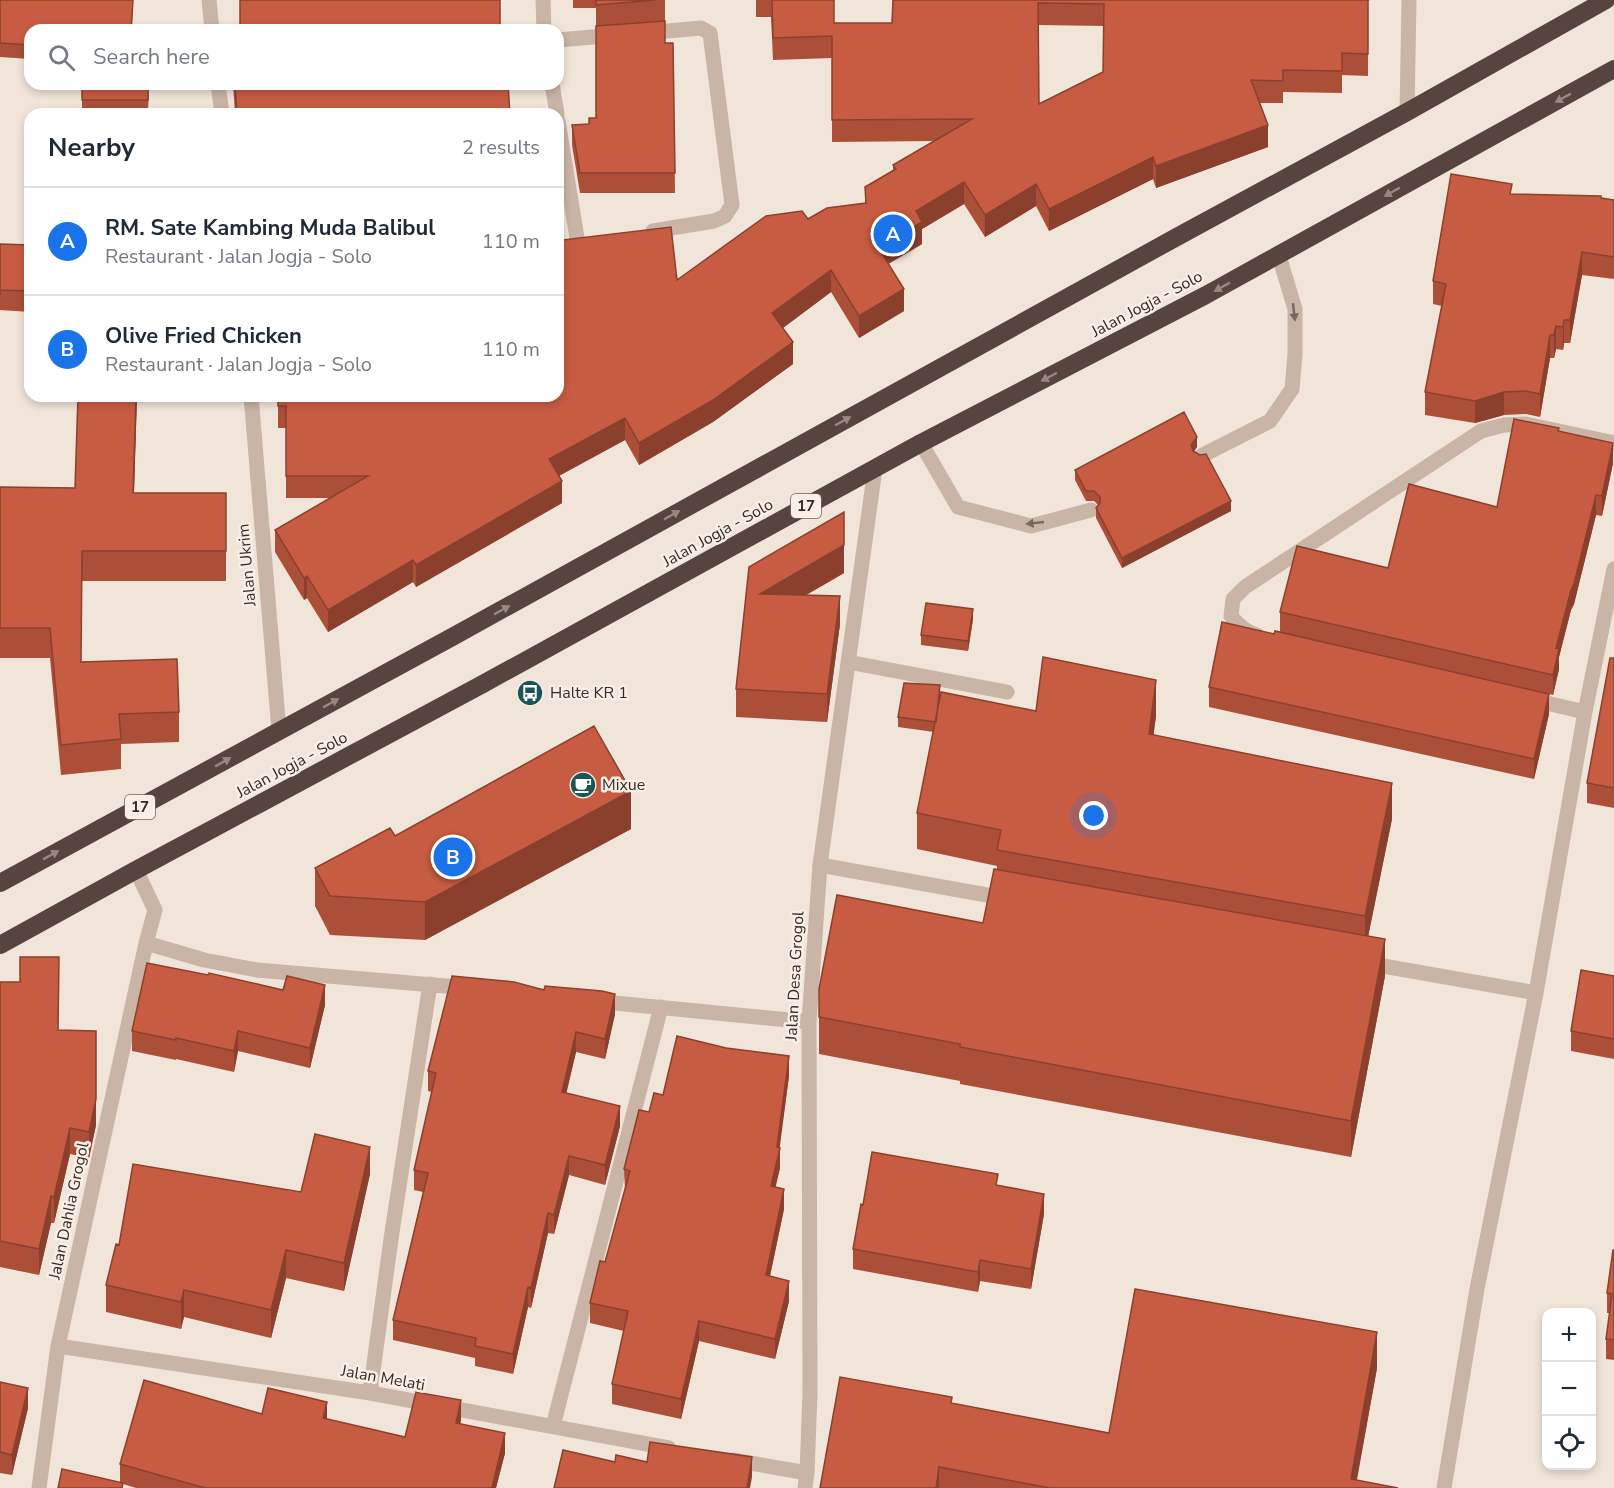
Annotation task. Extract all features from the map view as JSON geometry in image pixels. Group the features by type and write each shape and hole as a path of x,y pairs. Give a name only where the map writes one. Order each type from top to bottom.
{"highway":[{"name":"17","path":"0,883 1407,112 1606,0"},
{"name":"Jalan Jogja - Solo","path":"0,945 482,685 921,443 1278,256 1614,69"}],"street":[{"path":"209,0 211,24"},
{"path":"543,0 544,24"},
{"path":"1407,112 1409,0"},
{"path":"564,39 700,28 710,33 732,206 726,216 714,220 635,234"},
{"path":"219,90 221,108"},
{"path":"553,90 556,108"},
{"path":"564,156 579,244"},
{"path":"1201,456 1270,421 1292,390 1295,309 1278,256"},
{"name":"Jalan Ukrim","path":"252,402 279,731"},
{"path":"1271,639 1252,634 1231,616 1233,599 1245,587 1481,431 1504,424 1526,424 1614,443"},
{"path":"921,443 958,507 1031,526 1091,510"},
{"name":"Jalan Desa Grogol","path":"806,1481 810,1393 809,1022 820,865 875,469"},
{"path":"1444,1488 1477,1289 1536,993 1585,712 1614,569"},
{"path":"848,662 1007,692"},
{"path":"1517,697 1585,712"},
{"path":"820,865 1019,901"},
{"name":"Jalan Dahlia Grogol","path":"39,1488 58,1346 155,910 136,870"},
{"path":"146,943 204,960 257,970 488,990"},
{"path":"1348,960 1536,993"},
{"path":"370,1393 430,984"},
{"path":"580,999 809,1022"},
{"path":"553,1426 661,1007"},
{"name":"Jalan Melati","path":"58,1346 370,1393 680,1450"},
{"path":"715,1456 806,1481"}],"building":[{"path":"0,0 133,0 131,24 24,24 24,45 0,43"},
{"path":"240,0 500,0 500,24 240,24"},
{"path":"596,0 655,0 596,5"},
{"path":"772,0 834,0 834,23 892,23 893,0 1368,0 1368,54 1342,53 1342,71 1283,70 1283,81 1251,80 1268,125 1156,166 1153,157 1049,209 1036,184 985,215 964,182 916,211 922,222 878,247 904,289 859,316 831,270 772,313 793,342 713,400 639,443 625,418 549,459 562,481 416,565 413,560 328,610 307,576 304,578 275,530 368,476 286,476 286,406 278,406 278,402 564,402 564,240 671,227 677,280 766,216 802,211 808,219 827,208 866,203 865,187 896,169 893,165 972,119 832,120 832,36 773,38","holes":["1038,3 1104,4 1103,72 1039,104"]},
{"path":"665,21 665,43 673,43 675,173 580,173 572,125 589,124 589,118 596,118 596,26"},
{"path":"82,90 148,90 148,100 82,100"},
{"path":"235,90 508,90 510,108 237,108"},
{"path":"1451,174 1512,184 1510,194 1601,196 1601,198 1614,200 1614,257 1582,252 1570,320 1564,320 1563,327 1556,326 1554,335 1550,335 1540,394 1526,391 1504,392 1475,401 1425,392 1446,284 1433,281"},
{"path":"0,244 24,245 24,291 0,290"},
{"path":"78,402 136,402 133,493 226,493 226,551 82,551 81,662 177,659 179,712 119,714 121,739 61,745 50,628 0,628 0,487 75,488"},
{"path":"1184,412 1197,437 1191,445 1193,451 1200,455 1206,454 1231,501 1122,558 1096,508 1100,503 1100,497 1094,491 1086,491 1075,470"},
{"path":"1514,419 1559,428 1558,431 1613,443 1602,496 1596,495 1556,648 1559,649 1553,675 1280,612 1297,546 1388,568 1409,484 1497,507"},
{"path":"844,512 844,545 760,594 840,596 827,694 736,689 749,567"},
{"path":"926,603 973,609 968,641 921,635"},
{"path":"1222,622 1274,634 1275,631 1549,694 1534,759 1209,687"},
{"path":"1043,657 1156,680 1149,734 1392,783 1365,916 997,850 1001,830 917,813 941,692 1036,711"},
{"path":"1610,658 1614,658 1614,788 1587,783"},
{"path":"904,683 940,685 936,722 898,717"},
{"path":"594,726 631,791 425,902 330,896 315,868 390,828 395,836"},
{"path":"994,869 1385,939 1351,1121 960,1047 960,1044 819,1017 819,989 837,895 983,923"},
{"path":"20,957 59,957 58,1030 96,1031 96,1099 89,1132 70,1128 39,1249 0,1241 0,982 20,982"},
{"path":"147,963 208,975 209,973 283,990 287,976 325,985 310,1048 238,1031 234,1051 132,1031"},
{"path":"1581,970 1614,976 1614,1039 1571,1031"},
{"path":"452,976 514,982 544,990 545,986 615,994 605,1039 576,1032 562,1092 620,1106 605,1165 569,1156 554,1215 548,1213 513,1354 475,1346 476,1338 393,1320 428,1173 414,1170 436,1073 428,1071"},
{"path":"677,1036 726,1048 789,1056 777,1147 780,1148 771,1186 784,1189 766,1275 789,1281 775,1339 699,1321 681,1399 612,1384 628,1311 590,1303 600,1261 605,1262 630,1171 624,1169 639,1110 649,1112 654,1093 663,1095"},
{"path":"315,1134 370,1147 344,1263 286,1250 271,1310 184,1290 181,1302 106,1285 116,1244 119,1245 133,1164 301,1192"},
{"path":"872,1152 998,1174 996,1185 1044,1194 1031,1269 980,1260 978,1272 853,1249"},
{"path":"1613,1250 1614,1340 1606,1339 1612,1294 1607,1293"},
{"path":"1135,1289 1377,1332 1351,1479 1398,1488 1050,1488 939,1467 936,1488 820,1488 840,1377 952,1397 951,1403 1109,1433"},
{"path":"144,1380 262,1414 268,1388 327,1402 323,1418 405,1437 416,1392 461,1400 456,1423 505,1433 492,1488 205,1488 120,1464"},
{"path":"0,1382 28,1388 12,1455 0,1452"},
{"path":"650,1442 752,1457 747,1488 554,1488 563,1450 615,1462 616,1455 647,1462"},
{"path":"62,1469 123,1483 122,1488 58,1488"}],"place":[{"name":"RM. Sate Kambing Muda Balibul","path":"893,234"},
{"name":"Halte KR 1","path":"530,693"},
{"name":"Mixue","path":"583,785"},
{"name":"Olive Fried Chicken","path":"453,857"}]}
